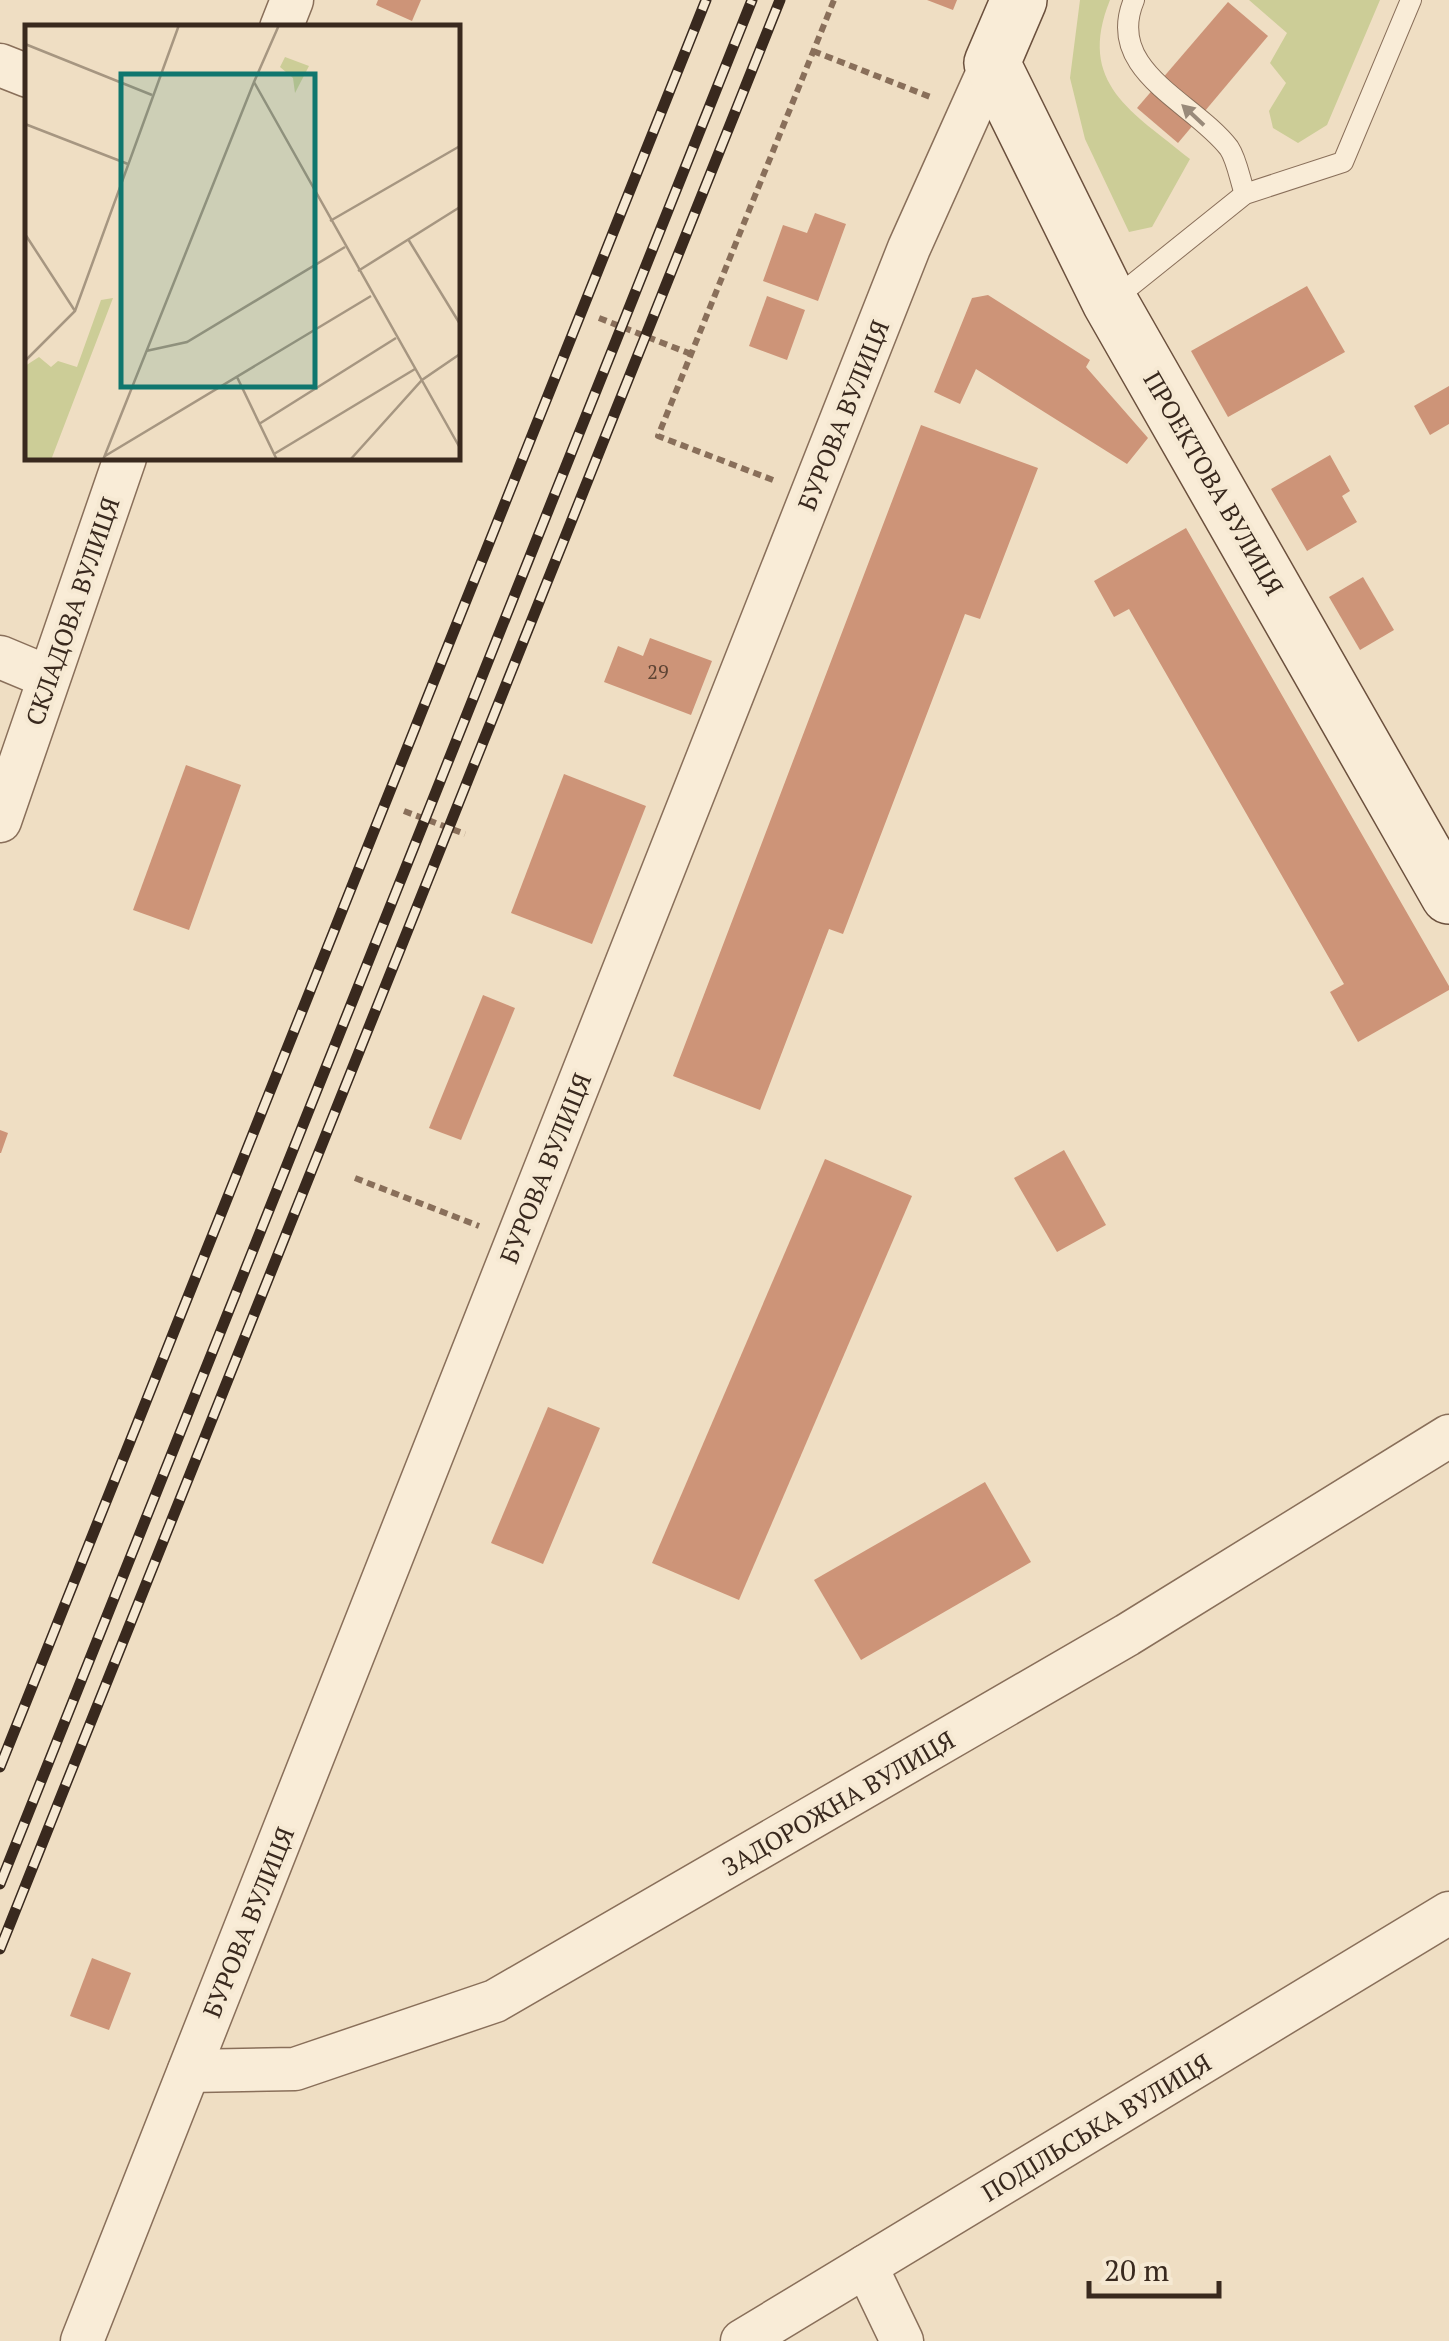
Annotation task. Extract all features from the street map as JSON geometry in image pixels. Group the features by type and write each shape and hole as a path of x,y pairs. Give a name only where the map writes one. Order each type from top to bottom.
{"main road":[{"name":"БУРОВА ВУЛИЦЯ","path":"992,62 1019,0"},
{"name":"ПРОЕКТОВА ВУЛИЦЯ","path":"992,62 1110,302 1449,896"}],"street":[{"path":"283,25 292,0"},
{"name":"БУРОВА ВУЛИЦЯ","path":"82,2341 909,248 992,62"},
{"path":"0,65 25,75"},
{"name":"СКЛАДОВА ВУЛИЦЯ","path":"0,821 125,460"},
{"path":"0,658 48,676"},
{"name":"ЗАДОРОЖНА ВУЛИЦЯ","path":"189,2072 294,2069 495,2001 1127,1636 1449,1436"},
{"name":"ПОДІЛЬСЬКА ВУЛИЦЯ","path":"742,2341 1449,1913"},
{"path":"866,2266 902,2341"}],"lane":[{"path":"1134,0 1127,16 1127,41 1138,64 1231,150 1244,194"},
{"path":"1110,302 1244,194 1343,162 1411,0"}],"path":[{"path":"812,494 658,436 834,0"},
{"path":"813,51 970,112"},
{"path":"599,318 692,354"},
{"path":"404,811 464,834"},
{"path":"354,1178 517,1241"}],"green space":[{"path":"1080,0 1110,0 1101,29 1100,54 1105,75 1131,110 1190,159 1152,227 1129,232 1085,139 1070,78"},
{"path":"1249,0 1380,0 1327,125 1298,143 1273,128 1269,111 1286,83 1270,63 1287,33"}],"building":[{"path":"378,0 421,0 412,21 376,5"},
{"path":"927,0 957,0 953,10"},
{"path":"1228,2 1268,36 1178,143 1137,108"},
{"path":"815,213 846,224 818,301 763,281 783,225 807,233"},
{"path":"1307,286 1345,352 1228,417 1191,351"},
{"path":"988,295 1090,360 1086,367 1148,438 1127,464 976,369 960,404 934,392 972,298"},
{"path":"767,296 805,310 787,360 749,346"},
{"path":"1449,386 1449,424 1430,435 1414,406"},
{"path":"921,425 1038,468 980,619 965,614 843,934 829,929 760,1110 673,1076"},
{"path":"1330,455 1350,491 1342,496 1357,522 1307,551 1271,489"},
{"path":"1186,528 1449,986 1449,990 1358,1042 1330,992 1344,984 1129,609 1114,617 1094,581"},
{"path":"1363,577 1394,630 1360,650 1329,597"},
{"path":"650,638 712,661 691,715 604,682 618,646 643,656"},
{"path":"186,765 241,785 189,930 133,910"},
{"path":"564,774 646,806 592,944 511,913"},
{"path":"483,995 515,1008 461,1140 429,1128"},
{"path":"0,1130 8,1133 1,1153 0,1153"},
{"path":"1064,1150 1106,1225 1057,1252 1014,1178"},
{"path":"825,1159 912,1196 739,1600 652,1563"},
{"path":"548,1407 600,1428 543,1564 491,1543"},
{"path":"985,1482 1031,1562 861,1660 814,1580"},
{"path":"92,1958 131,1973 109,2030 70,2016"}],"railway":[{"path":"0,1767 706,0"},
{"path":"0,1884 752,0"},
{"path":"0,1949 780,0"}]}
